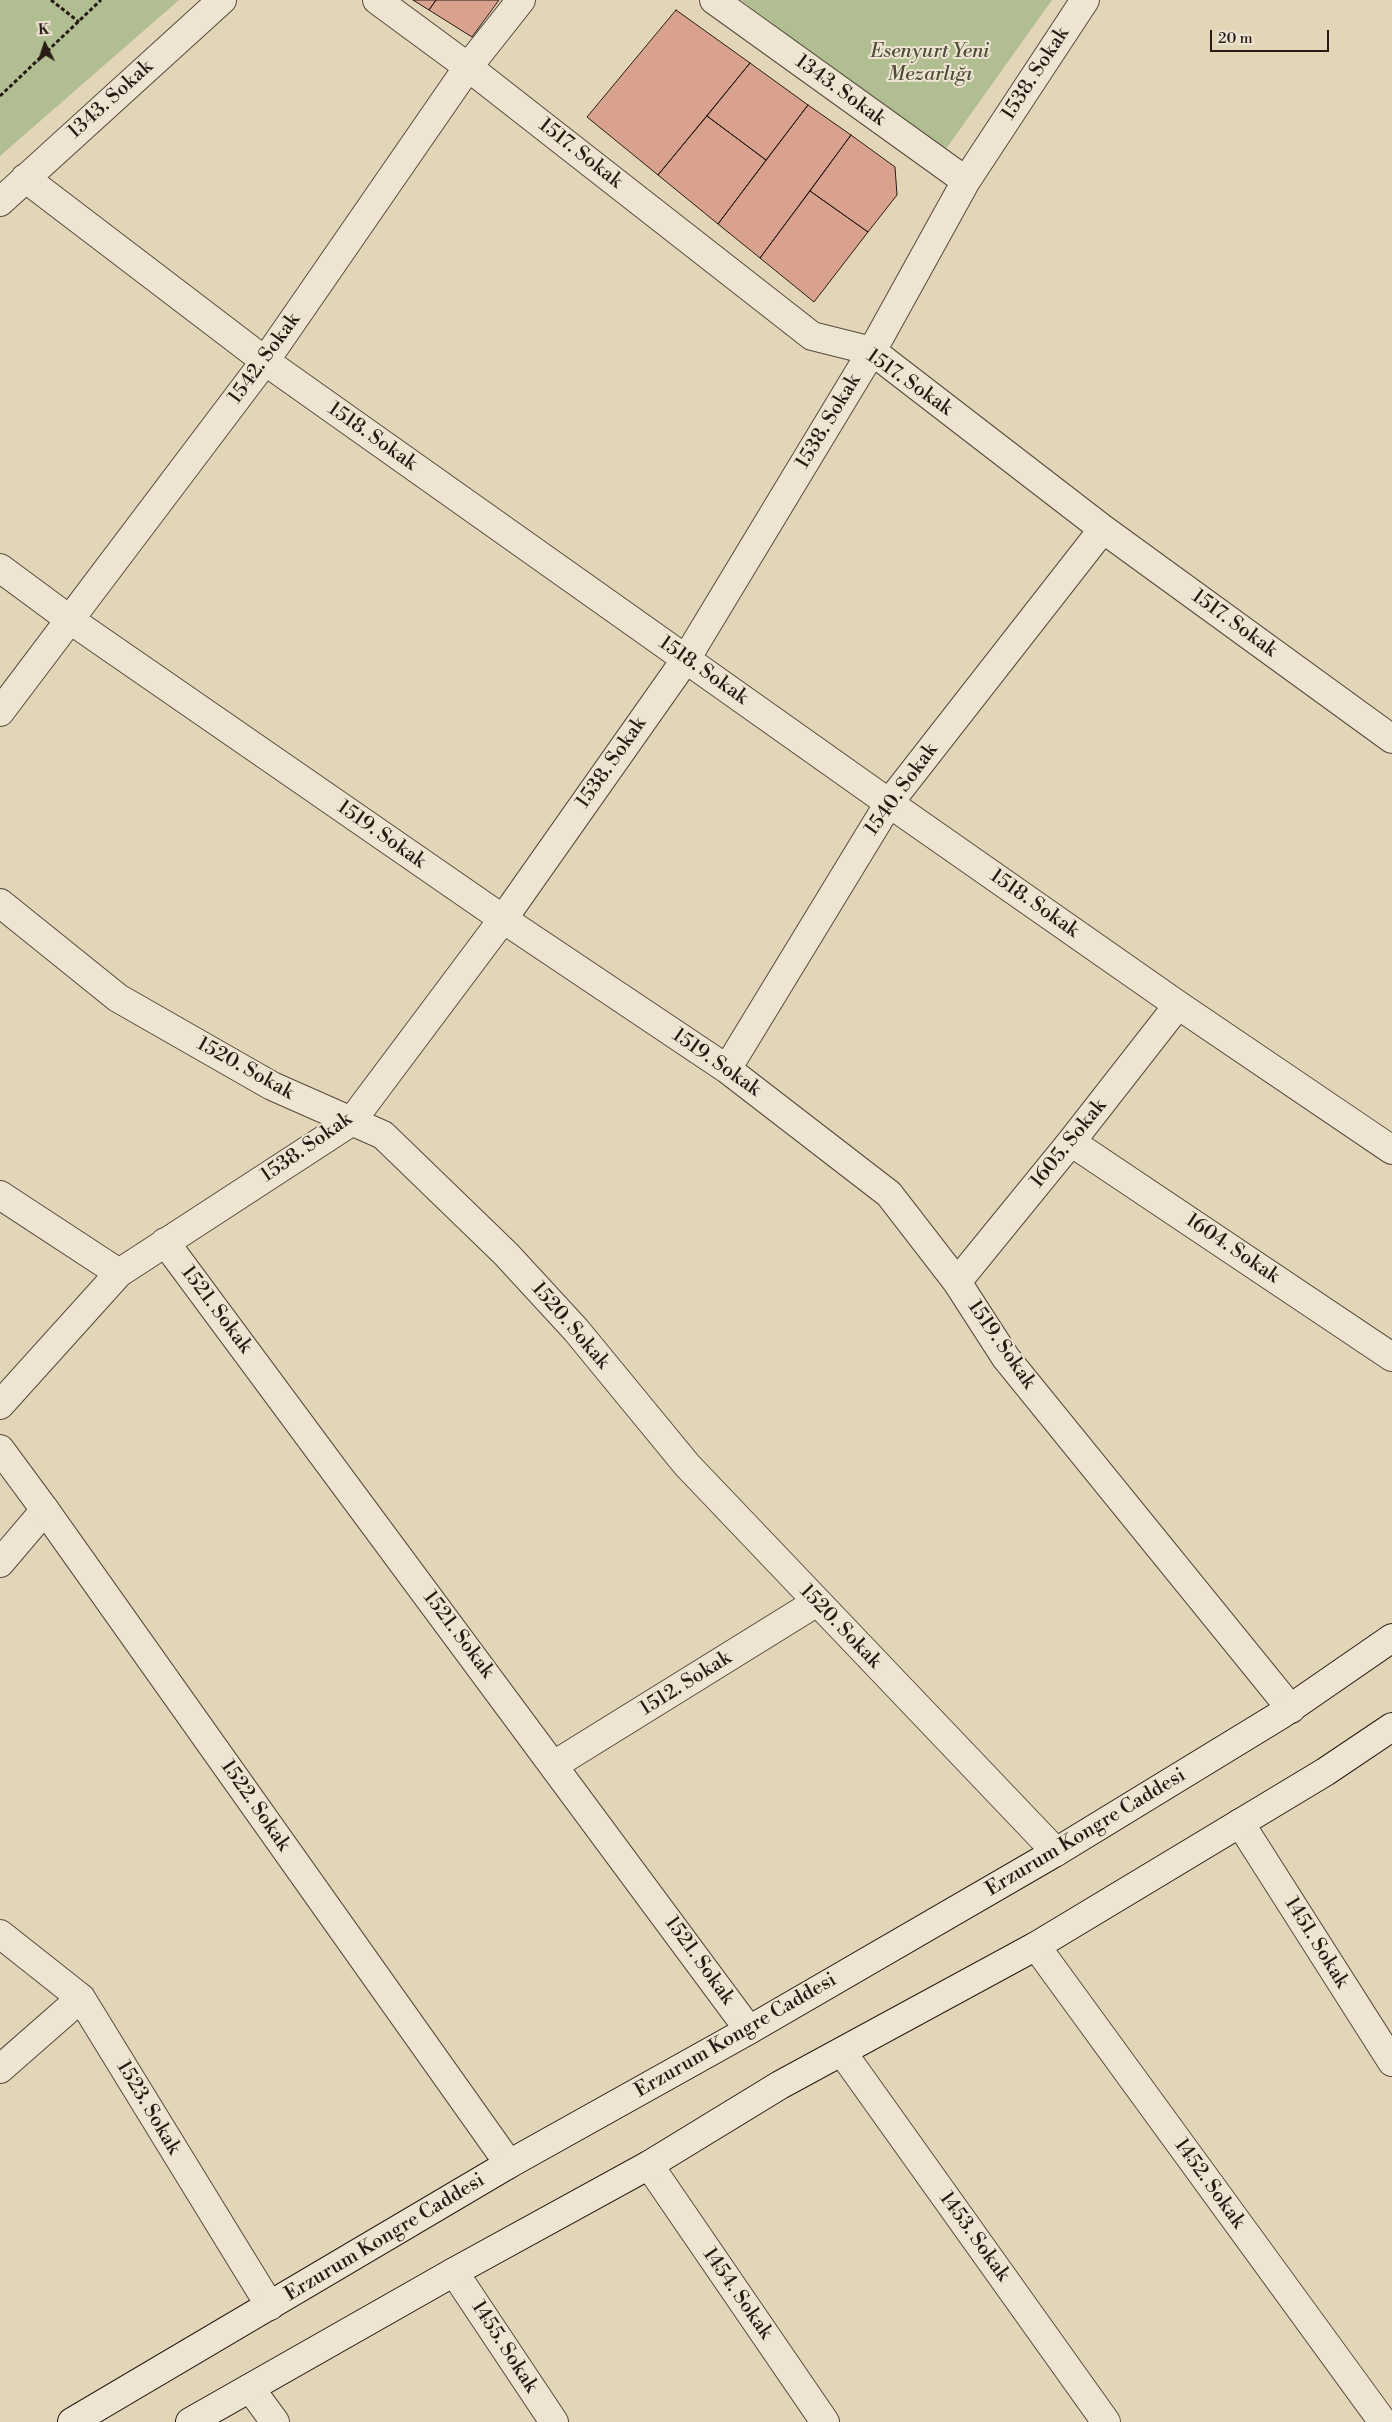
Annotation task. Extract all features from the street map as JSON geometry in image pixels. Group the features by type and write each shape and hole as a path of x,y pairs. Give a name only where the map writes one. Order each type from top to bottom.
{"street":[{"name":"1343. Sokak","path":"0,202 222,0"},
{"name":"1517. Sokak","path":"377,0 468,67 812,336 872,351 1103,529 1392,739"},
{"name":"1542. Sokak","path":"0,712 265,361 468,67 522,0"},
{"name":"1343. Sokak","path":"714,0 966,181"},
{"name":"1538. Sokak","path":"0,1405 119,1273 351,1122 503,919 686,659 872,351 966,181 1085,0"},
{"name":"1518. Sokak","path":"25,178 265,361 889,803 1178,1005 1392,1150"},
{"name":"1540. Sokak","path":"727,1069 889,803 1103,529"},
{"name":"1519. Sokak","path":"0,568 70,619 503,919 727,1069 889,1194 957,1282 1006,1358 1291,1708"},
{"name":"1520. Sokak","path":"0,903 118,998 272,1086 383,1136 506,1254 576,1330 687,1465 1056,1852"},
{"name":"1605. Sokak","path":"957,1282 1071,1142 1178,1005"},
{"name":"1604. Sokak","path":"1071,1142 1392,1357"},
{"path":"0,1195 119,1273"},
{"name":"1521. Sokak","path":"165,1242 750,2030"},
{"name":"1522. Sokak","path":"0,1449 46,1510 509,2164"},
{"path":"0,1563 46,1510"},
{"name":"1512. Sokak","path":"554,1765 817,1602"},
{"name":"Erzurum Kongre Caddesi","path":"72,2422 509,2164 750,2030 1056,1852 1291,1708 1392,1638"},
{"path":"190,2422 454,2272 648,2165 780,2085 1036,1946 1325,1772 1392,1727"},
{"name":"1451. Sokak","path":"1240,1824 1392,2062"},
{"name":"1523. Sokak","path":"0,1934 81,1998 270,2306"},
{"name":"1452. Sokak","path":"1036,1946 1383,2422"},
{"path":"0,2069 81,1998"},
{"name":"1453. Sokak","path":"842,2052 1106,2422"},
{"name":"1454. Sokak","path":"648,2165 825,2422"},
{"name":"1455. Sokak","path":"454,2272 554,2422"},
{"path":"250,2388 275,2422"}],"path":[{"path":"51,0 79,22"},
{"path":"0,96 101,0"}],"green space":[{"path":"0,0 179,0 0,156"},
{"name":"Esenyurt Yeni Mezarlığı","path":"741,0 1052,0 943,153"}],"building":[{"path":"413,0 436,0 429,10"},
{"path":"436,0 499,0 472,37 429,10"},
{"path":"676,10 750,63 658,175 587,117"},
{"path":"750,63 808,105 766,160 707,116"},
{"path":"808,105 851,135 760,258 718,224"},
{"path":"707,116 766,160 718,224 658,175"},
{"path":"851,135 895,167 897,195 868,232 810,191"},
{"path":"810,191 868,232 814,302 760,258"}]}
